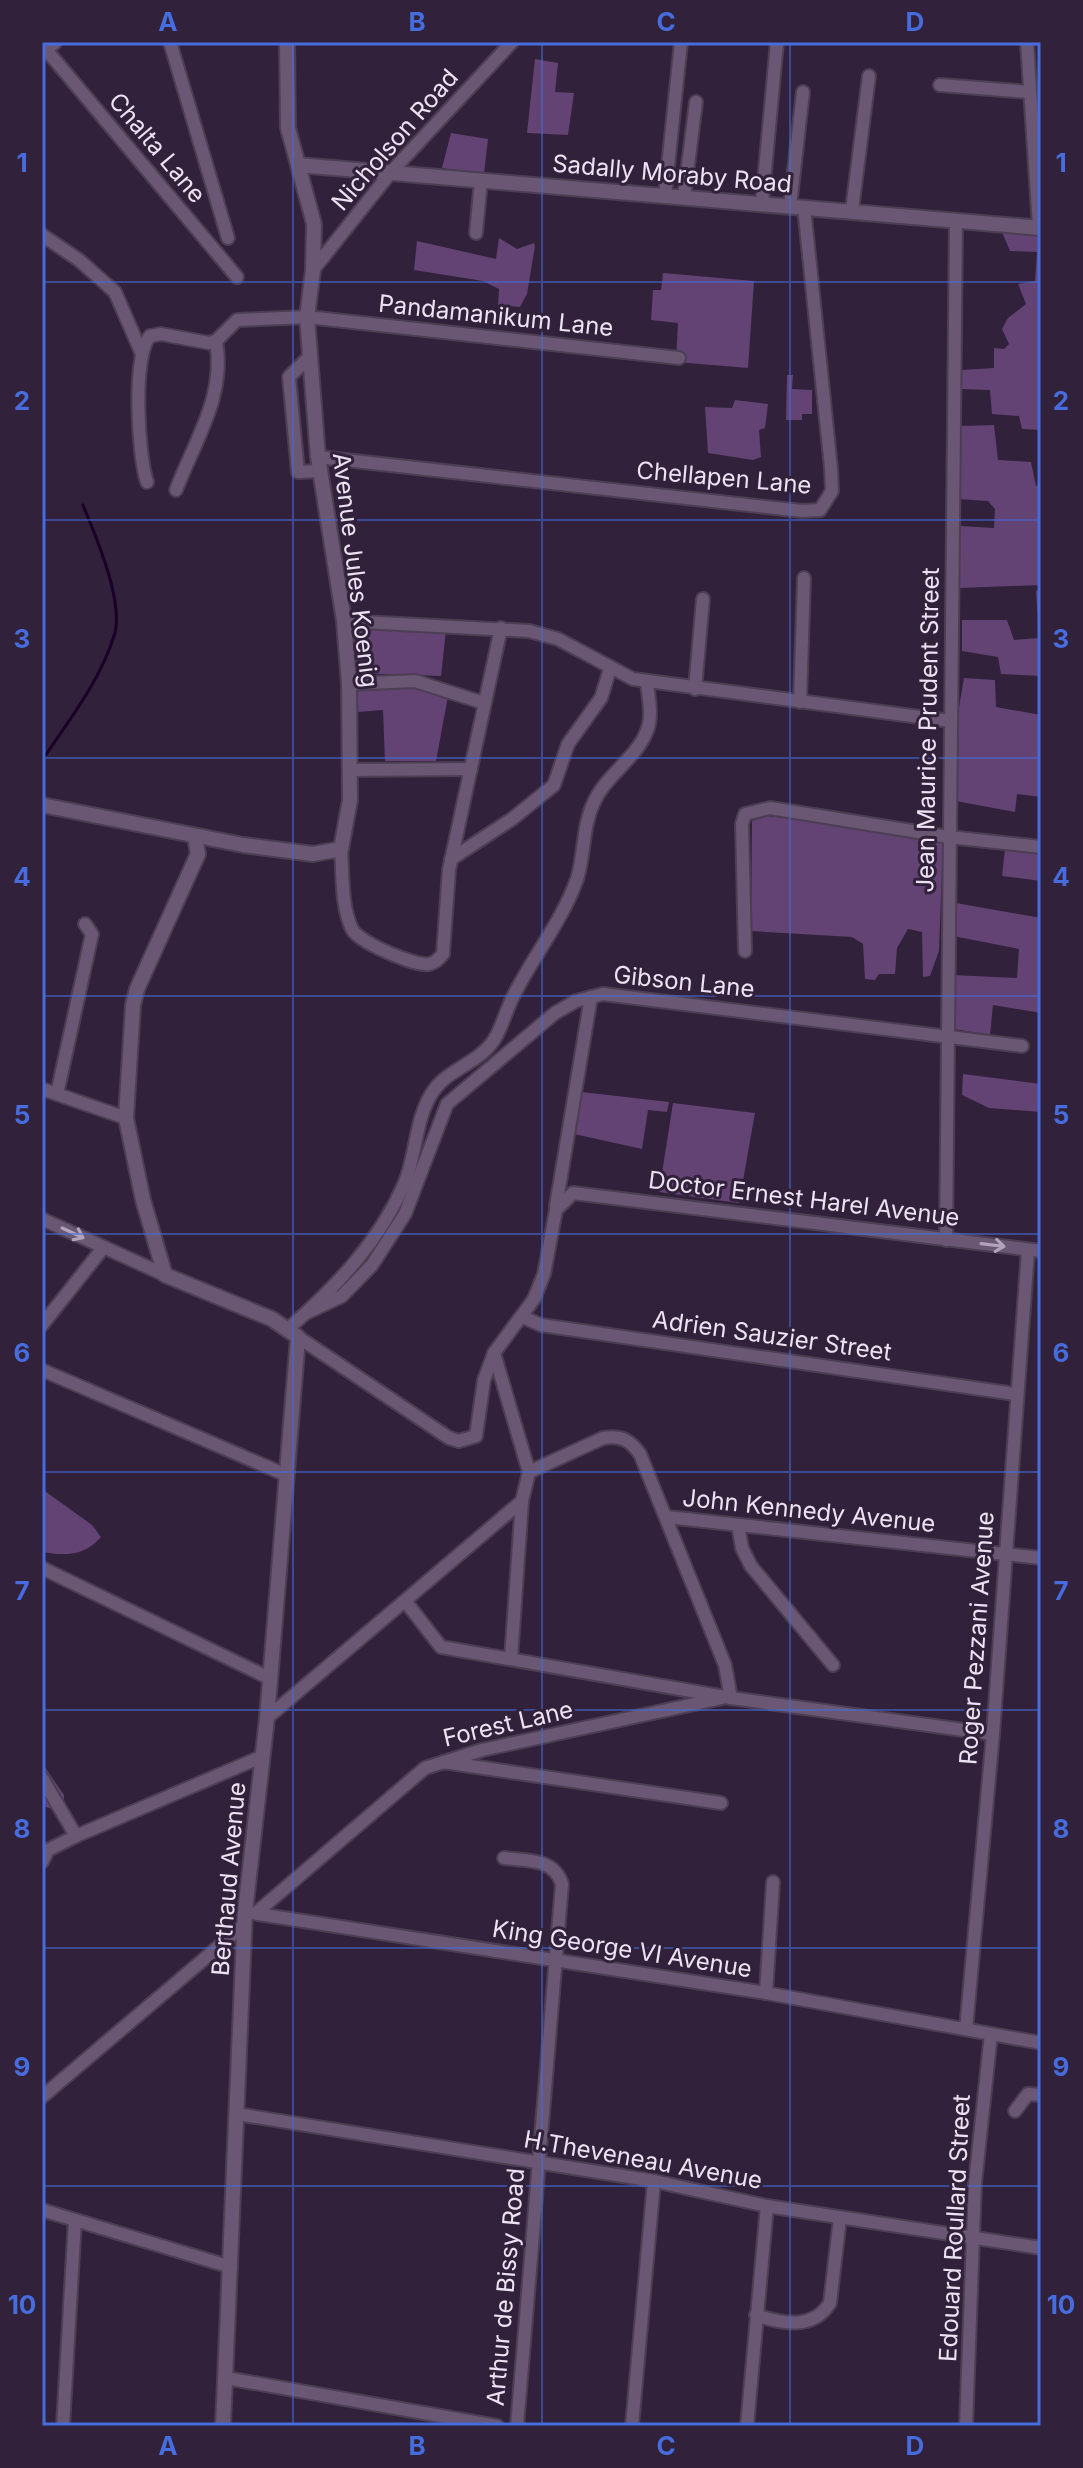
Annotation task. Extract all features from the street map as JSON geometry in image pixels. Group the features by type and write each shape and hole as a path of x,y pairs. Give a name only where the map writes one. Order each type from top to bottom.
{"street":[{"path":"170,42 228,238"},
{"name":"Avenue Jules Koenig","path":"287,42 286,110 314,224 313,270 307,317 319,464 344,621 349,684 348,825 341,849"},
{"path":"496,59 499,42"},
{"name":"Nicholson Road","path":"313,270 391,172 512,42"},
{"path":"665,195 681,42"},
{"path":"762,203 777,42"},
{"path":"1027,42 1040,228"},
{"name":"Chalta Lane","path":"46,45 237,277"},
{"path":"852,210 869,76"},
{"path":"940,85 1029,92"},
{"path":"797,206 803,92"},
{"path":"684,197 696,102"},
{"name":"Sadally Moraby Road","path":"298,165 1040,228"},
{"path":"476,233 481,180"},
{"name":"Chellapen Lane","path":"319,464 802,511 820,510 832,491 831,468 797,206"},
{"name":"Jean Maurice Prudent Street","path":"946,1240 956,221"},
{"path":"42,228 109,277 119,290 142,349 141,464 147,482"},
{"path":"42,235 79,260 115,292 142,349"},
{"name":"Pandamanikum Lane","path":"216,341 237,320 307,317 679,358"},
{"path":"142,349 150,336 161,334 209,343 216,341 220,362 216,391 208,420 176,490"},
{"path":"310,356 289,377 298,472 319,464"},
{"path":"800,702 804,578"},
{"path":"695,689 703,599"},
{"path":"344,621 529,631 558,639 610,669 647,682 950,721"},
{"path":"42,805 243,845 326,855 341,849 344,895 353,933 361,941 421,964 432,964 443,954 451,859 501,628"},
{"path":"451,859 512,819 554,785 568,744 601,698 610,669"},
{"path":"349,684 415,681 484,703"},
{"path":"293,1332 306,1313 357,1260 388,1214 404,1183 424,1109 433,1091 445,1077 484,1053 496,1037 515,991 578,876 580,848 593,803 610,774 644,738 650,722 647,682"},
{"path":"350,770 471,769"},
{"path":"745,951 742,824 745,814 770,808 949,837 1041,847"},
{"path":"201,838 207,856"},
{"path":"165,1275 146,1210 126,1118 130,1034 137,989 191,873 201,838"},
{"path":"191,873 217,850 243,845"},
{"path":"57,1094 92,934 85,924"},
{"name":"Gibson Lane","path":"306,1313 342,1296 372,1265 405,1214 447,1104 555,1013 591,997 603,994 662,1000 1022,1046"},
{"path":"42,1219 293,1332 431,1427 459,1441 476,1436 484,1380 494,1353 506,1333 523,1317 544,1274 559,1205 591,997"},
{"path":"42,1089 126,1118"},
{"name":"Doctor Ernest Harel Avenue","path":"559,1205 573,1193 584,1192 1035,1250"},
{"path":"42,1325 103,1248"},
{"name":"Roger Pezzani Avenue","path":"966,2029 993,1734 1015,1394 1035,1250"},
{"name":"Adrien Sauzier Street","path":"523,1317 541,1325 1015,1394"},
{"name":"Berthaud Avenue","path":"223,2426 248,1917 267,1718 293,1332"},
{"path":"494,1353 529,1472 522,1501 511,1659"},
{"path":"42,1370 284,1474"},
{"path":"529,1472 603,1438 625,1439 640,1454 725,1665 727,1698"},
{"path":"267,1718 522,1501"},
{"name":"John Kennedy Avenue","path":"667,1517 1041,1558"},
{"path":"738,1525 742,1548 751,1566 833,1665"},
{"path":"42,1568 269,1678"},
{"path":"406,1602 441,1647 727,1698 993,1734"},
{"name":"Forest Lane","path":"42,2097 425,1768 440,1762 727,1698"},
{"path":"42,1862 48,1850 76,1836 261,1757"},
{"path":"440,1762 721,1803"},
{"path":"42,1778 76,1836"},
{"name":"Arthur de Bissy Road","path":"504,1858 547,1863 558,1872 562,1884 517,2426"},
{"path":"766,1993 773,1882"},
{"name":"King George VI Avenue","path":"248,1917 766,1993 1041,2043"},
{"name":"Edouard Roullard Street","path":"966,2426 980,2127 991,2034"},
{"path":"1015,2111 1028,2094 1041,2095"},
{"name":"H.Theveneau Avenue","path":"237,2114 654,2181 767,2206 1041,2248"},
{"path":"632,2426 654,2181"},
{"path":"747,2426 767,2206"},
{"path":"42,2210 231,2267"},
{"path":"756,2315 776,2322 808,2322 824,2313 830,2303 840,2218"},
{"path":"63,2426 75,2220"},
{"path":"226,2378 497,2426"}],"shaded area":[{"path":"535,59 558,63 555,92 574,93 568,135 527,133"},
{"path":"451,133 488,139 484,174 442,168"},
{"path":"1002,232 1041,236 1041,430 1022,429 1019,416 992,414 990,390 960,389 962,370 994,368 994,348 1004,349 1009,344 1002,329 1008,318 1026,304 1018,284 1035,281 1037,252 1010,251"},
{"path":"499,238 517,249 534,243 535,246 527,294 520,307 498,305 499,289 483,281 414,270 417,241 496,259"},
{"path":"663,273 754,281 748,368 676,362 678,323 651,320 653,290 661,290"},
{"path":"787,375 793,375 792,389 812,390 812,414 802,414 802,420 786,420"},
{"path":"735,400 768,404 765,428 759,430 761,457 753,460 708,453 705,407 732,408"},
{"path":"994,425 998,460 1031,462 1036,486 1041,484 1041,585 959,588 960,526 994,528 995,509 988,501 957,499 960,426"},
{"path":"1041,590 1041,676 1001,674 998,657 962,651 962,620 1007,620 1014,640 1039,638 1036,591"},
{"path":"349,624 446,630 441,676 356,673"},
{"path":"964,678 995,680 996,707 1041,715 1041,797 1017,794 1015,812 956,801 957,719"},
{"path":"409,686 449,691 436,761 385,761 383,710 357,712 355,687"},
{"path":"767,816 868,828 943,842 939,951 930,976 923,977 922,932 908,929 897,948 895,974 879,974 875,980 865,979 863,944 852,937 751,931 752,821"},
{"path":"1005,849 1041,854 1041,881 1002,876"},
{"path":"956,903 1041,918 1041,1013 993,1005 990,1035 954,1029 952,975 1017,978 1019,949 953,936"},
{"path":"963,1074 1041,1084 1041,1112 989,1108 962,1095"},
{"path":"582,1092 669,1102 667,1112 648,1110 642,1149 574,1134"},
{"path":"673,1103 755,1113 739,1203 659,1192"},
{"path":"42,1489 92,1525 101,1537 88,1548 74,1553 42,1552"},
{"path":"42,1763 64,1795 64,1812 42,1806"}],"waterway":[{"path":"42,760 92,685 114,636 116,606 108,570 83,505"}]}
